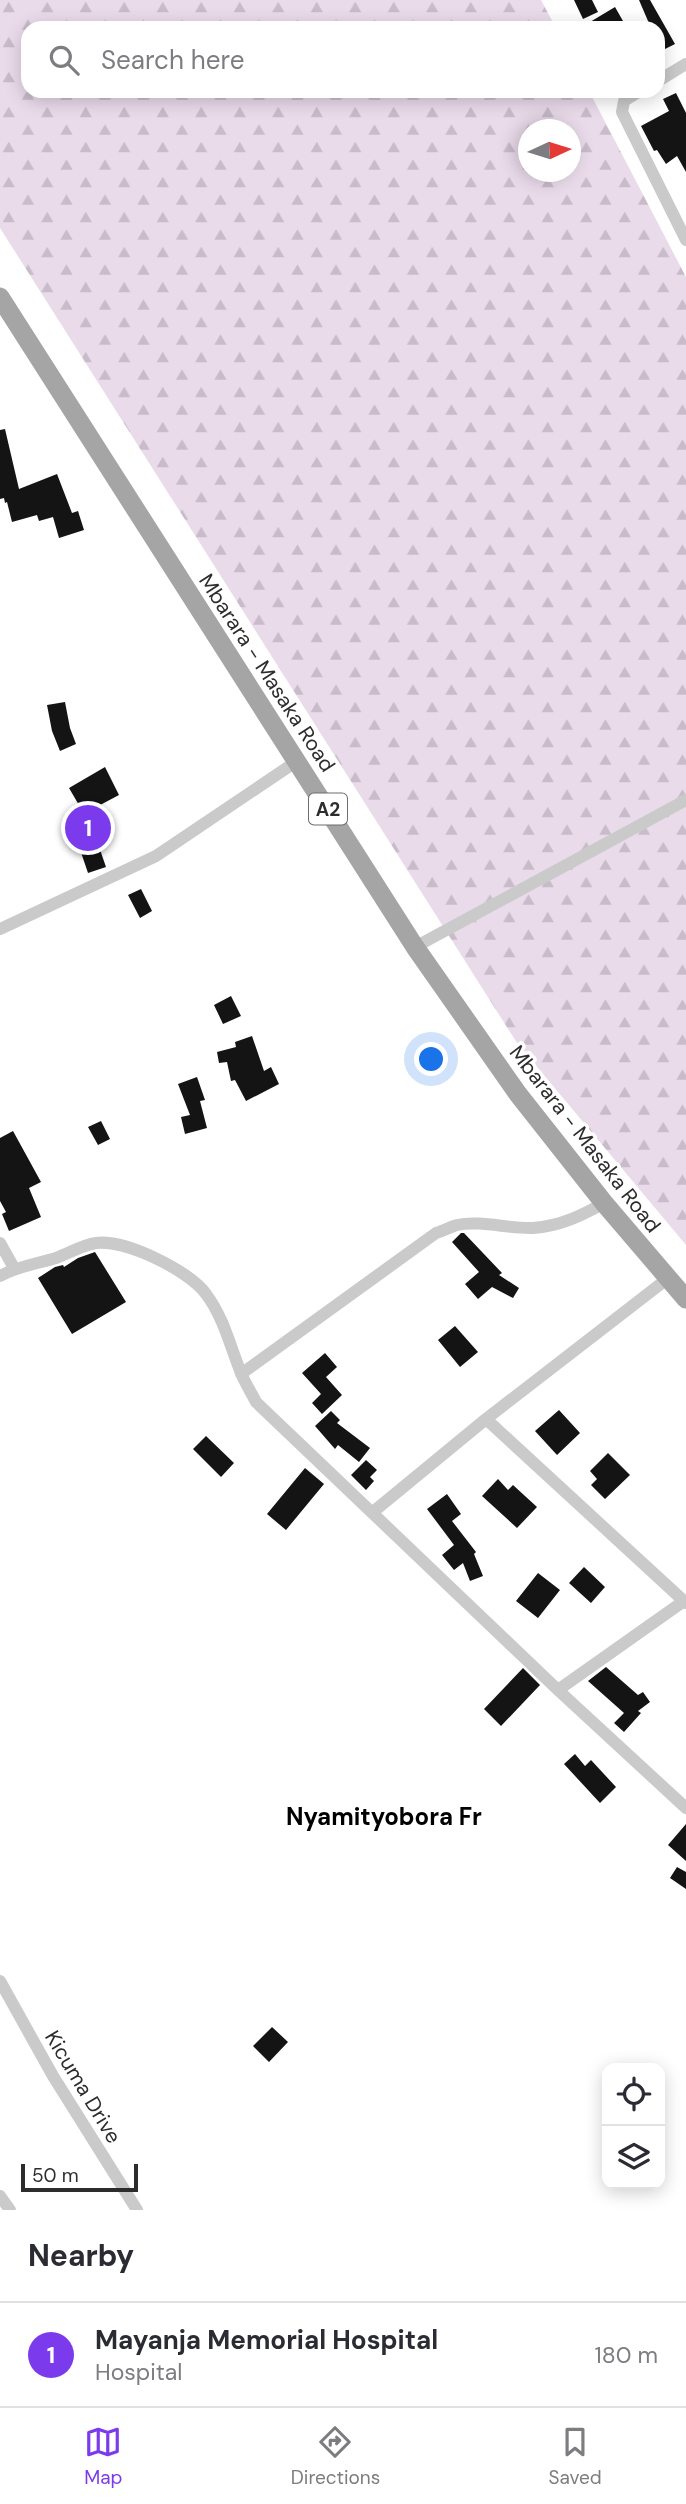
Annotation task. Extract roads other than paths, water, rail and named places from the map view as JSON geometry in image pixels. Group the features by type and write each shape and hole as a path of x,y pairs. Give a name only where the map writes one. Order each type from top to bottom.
{"main road":[{"name":"Mbarara - Masaka Road","path":"0,297 415,947 518,1094 604,1203 686,1299"}],"street":[{"path":"665,77 686,64"},
{"path":"630,98 624,102 622,112 686,240"},
{"path":"0,929 156,856 297,761"},
{"path":"415,947 686,800"},
{"path":"241,1374 436,1233 457,1225 532,1228 552,1225 573,1220 604,1203"},
{"path":"0,1276 14,1268 56,1258 98,1242 119,1245 154,1258 184,1274 205,1292 222,1320 241,1374 256,1402 686,1808"},
{"path":"0,1243 14,1268"},
{"path":"373,1512 486,1419 667,1279"},
{"path":"486,1419 685,1602 558,1690"},
{"name":"Kicuma Drive","path":"0,1982 52,2076 137,2210"},
{"path":"0,2196 10,2210"}],"place":[{"name":"Mayanja Memorial Hospital","path":"88,828"}],"district":[{"name":"Nyamityobora Fr","path":"384,1817"}]}
